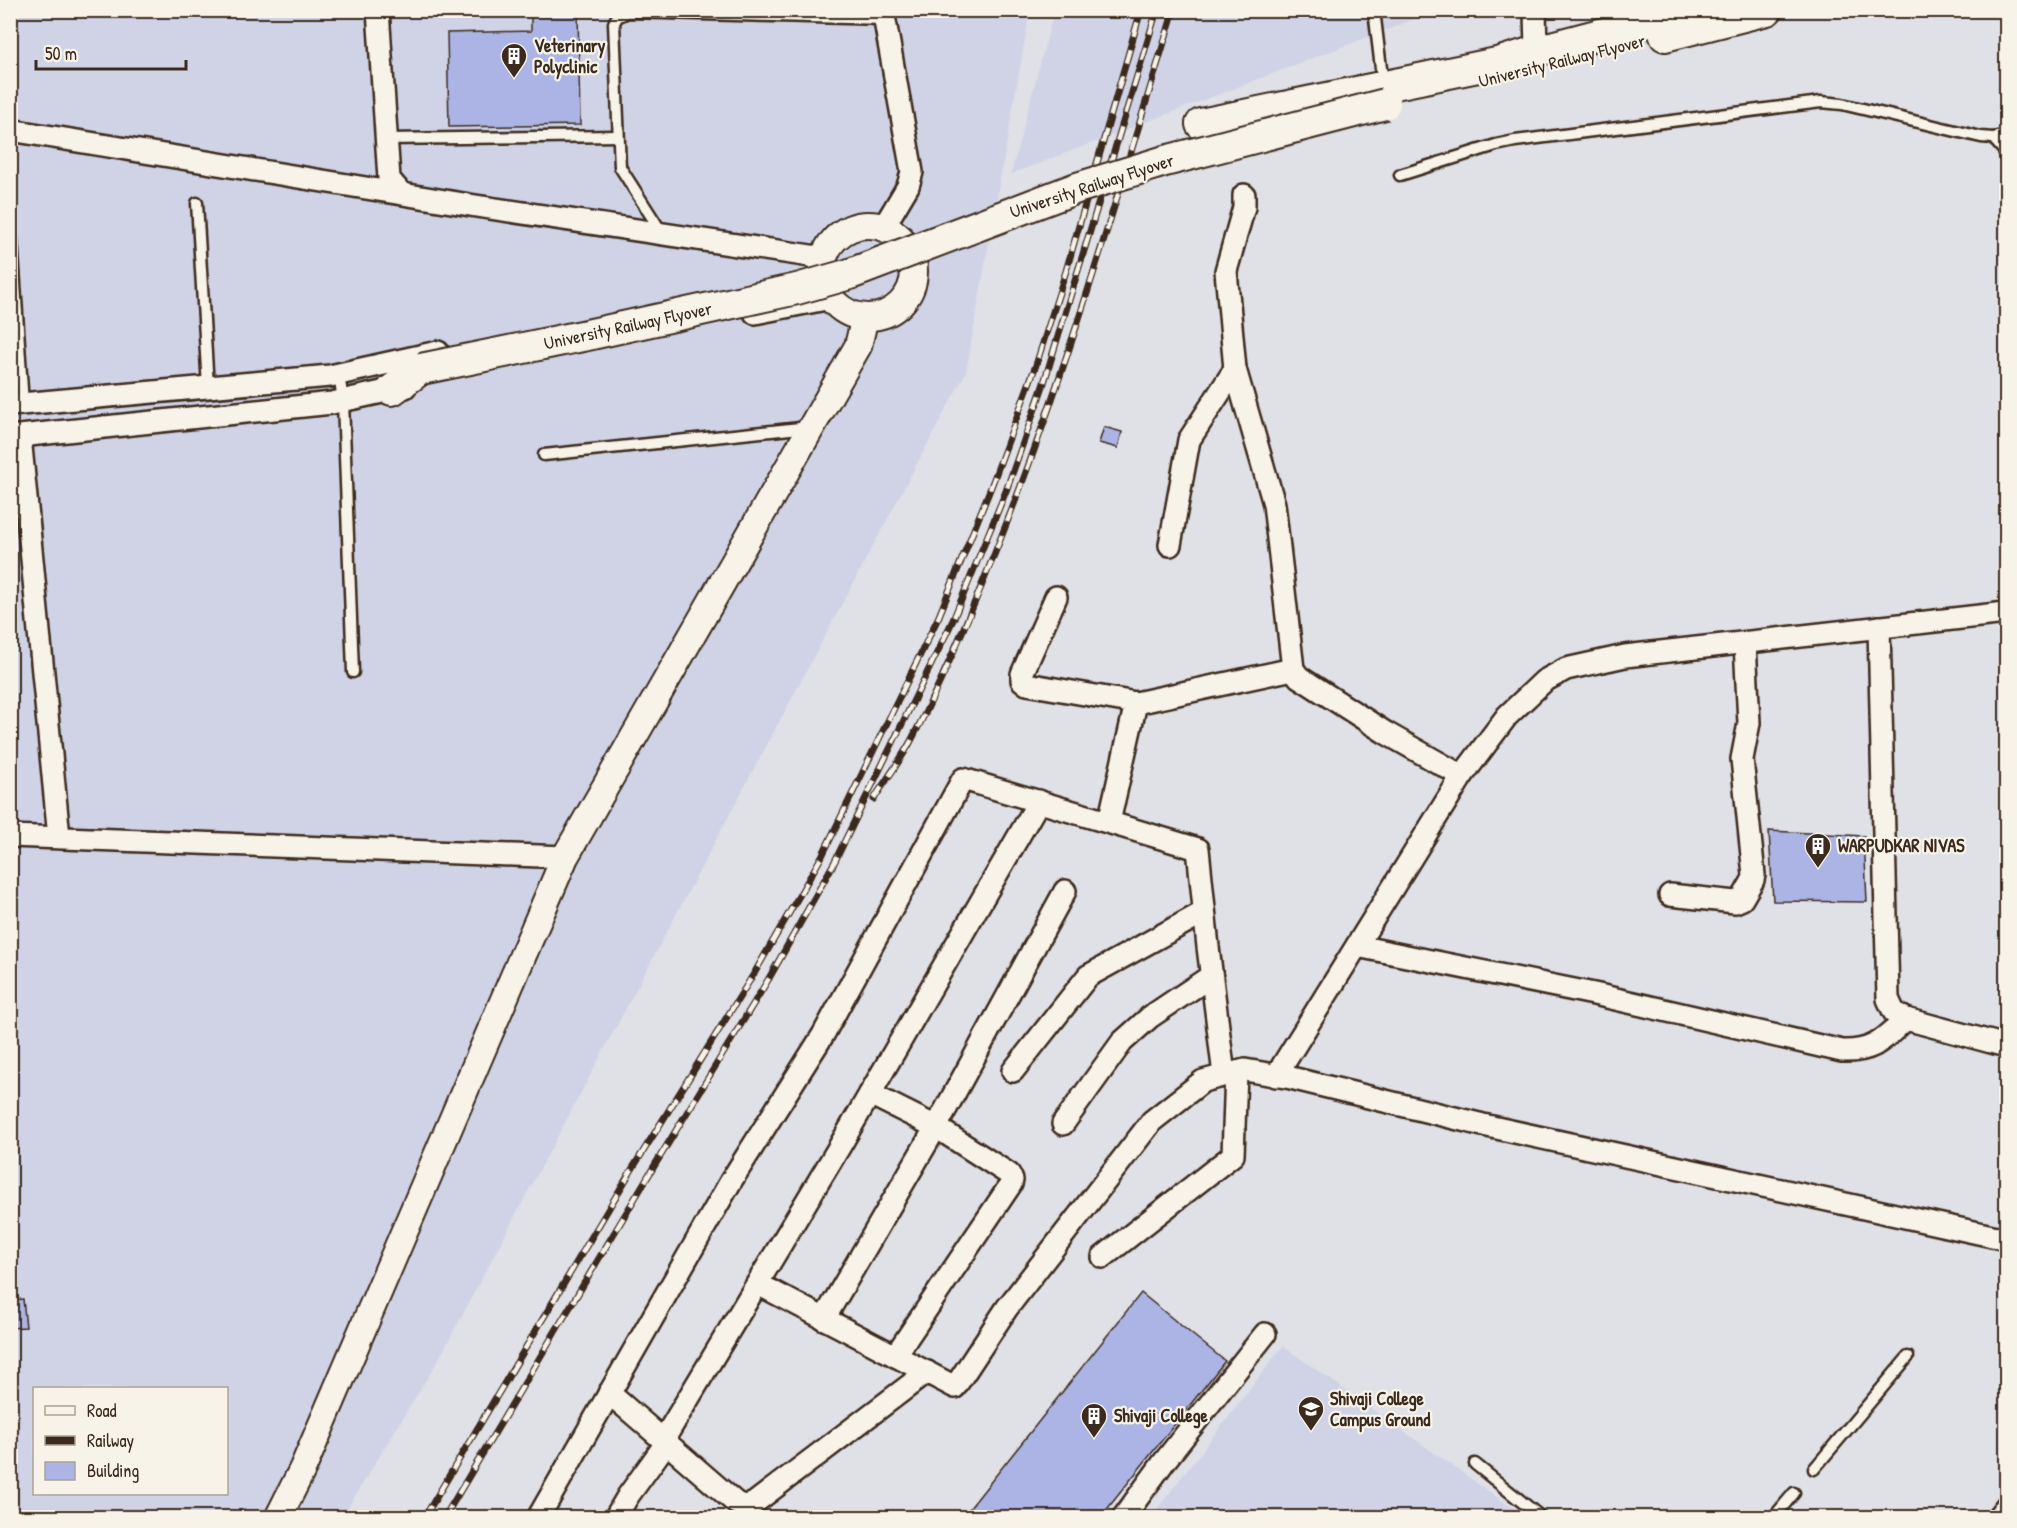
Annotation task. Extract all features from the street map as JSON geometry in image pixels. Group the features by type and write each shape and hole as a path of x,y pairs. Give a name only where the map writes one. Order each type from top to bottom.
{"main road":[{"path":"1201,124 1497,63 1691,10"},
{"name":"University Railway Flyover","path":"389,376 797,289 850,274 1077,188 1165,161 1767,10"}],"street":[{"path":"378,10 389,179 401,193"},
{"path":"1534,10 1536,51"},
{"path":"883,228 908,186 912,172 884,15"},
{"path":"10,130 663,234 823,265"},
{"path":"1244,195 1244,207 1226,271 1235,369 1274,504 1293,669 1299,676 1386,733 1462,776"},
{"path":"864,225 883,228 901,239 909,250 914,277 910,290 902,302 879,316 865,317 840,308 831,297 825,285 823,265 830,246 839,235 864,225"},
{"path":"59,837 15,436 343,401 389,376 823,265"},
{"path":"17,404 339,374 389,376 831,297"},
{"path":"278,1518 303,1468 565,857 858,346 865,317"},
{"path":"1170,545 1189,440 1235,369"},
{"path":"1056,597 1022,674 1022,680 1027,684 1136,703 1293,669"},
{"path":"1276,1076 1462,776 1507,716 1544,681 1566,669 1625,656 2007,613"},
{"path":"1880,627 1888,999 1894,1012 1905,1019 2007,1046"},
{"path":"1670,895 1735,902 1742,899 1753,880 1742,759 1749,723 1745,643"},
{"path":"1109,822 1136,703"},
{"path":"538,1518 731,1181 823,1035 963,779 1198,849 1211,976 1230,1074 1233,1155 1103,1257"},
{"path":"615,1518 665,1441 758,1284 1039,801"},
{"path":"10,836 565,857"},
{"path":"824,1319 936,1127 1065,891"},
{"path":"1012,1071 1088,976 1204,912"},
{"path":"1357,946 1594,994 1842,1051 1856,1051 1881,1043 1905,1019"},
{"path":"1063,1124 1122,1042 1150,1017 1211,976"},
{"path":"758,1284 955,1387 1007,1308 1152,1120 1203,1081 1245,1070 1484,1125 2007,1239"},
{"path":"870,1094 936,1127 1009,1173 1012,1180 896,1356"},
{"path":"1124,1518 1163,1463 1265,1334"},
{"path":"609,1392 736,1503 744,1506 753,1504 927,1372"}],"lane":[{"path":"1374,10 1383,86"},
{"path":"663,234 620,167 614,23 617,17 628,12 884,15"},
{"path":"1400,175 1515,141 1821,102 1842,104 1993,138 2007,135"},
{"path":"387,140 618,136"},
{"path":"1993,138 2007,153"},
{"path":"197,203 208,387"},
{"path":"12,238 17,404"},
{"path":"339,374 343,401 353,672"},
{"path":"544,455 811,427"},
{"path":"1814,1469 1908,1357"},
{"path":"1475,1464 1542,1518"},
{"path":"1773,1518 1794,1493"},
{"path":"1990,1518 2007,1498"}],"shaded area":[{"path":"10,11 1030,11 966,372 436,1364 342,1517 11,1517"},
{"path":"1054,11 1418,11 1415,19 1011,174"},
{"name":"Shivaji College Campus Ground","path":"1283,1346 1525,1517 1151,1517"}],"building":[{"name":"Veterinary Polyclinic","path":"531,10 578,10 580,125 449,127 447,33 531,31"},
{"path":"1104,427 1122,432 1118,448 1099,443"},
{"name":"WARPUDKAR NIVAS","path":"1769,831 1864,836 1867,902 1773,901"},
{"name":"Shivaji College","path":"1141,1293 1225,1361 1100,1518 962,1518"},
{"path":"23,1299 26,1327 10,1328 10,1300"}],"railway":[{"path":"424,1518 631,1171 755,972 822,856 939,616 991,487 1036,365 1066,271 1141,10"},
{"path":"444,1518 768,980 834,863 953,620 1006,491 1043,386 1157,10"},
{"path":"874,799 907,748 934,695 956,647 1022,484 1091,282 1174,10"}],"place":[{"name":"Veterinary Polyclinic","path":"514,79"},
{"name":"WARPUDKAR NIVAS","path":"1818,869"},
{"name":"Shivaji College Campus Ground","path":"1311,1432"},
{"name":"Shivaji College","path":"1094,1439"}]}
